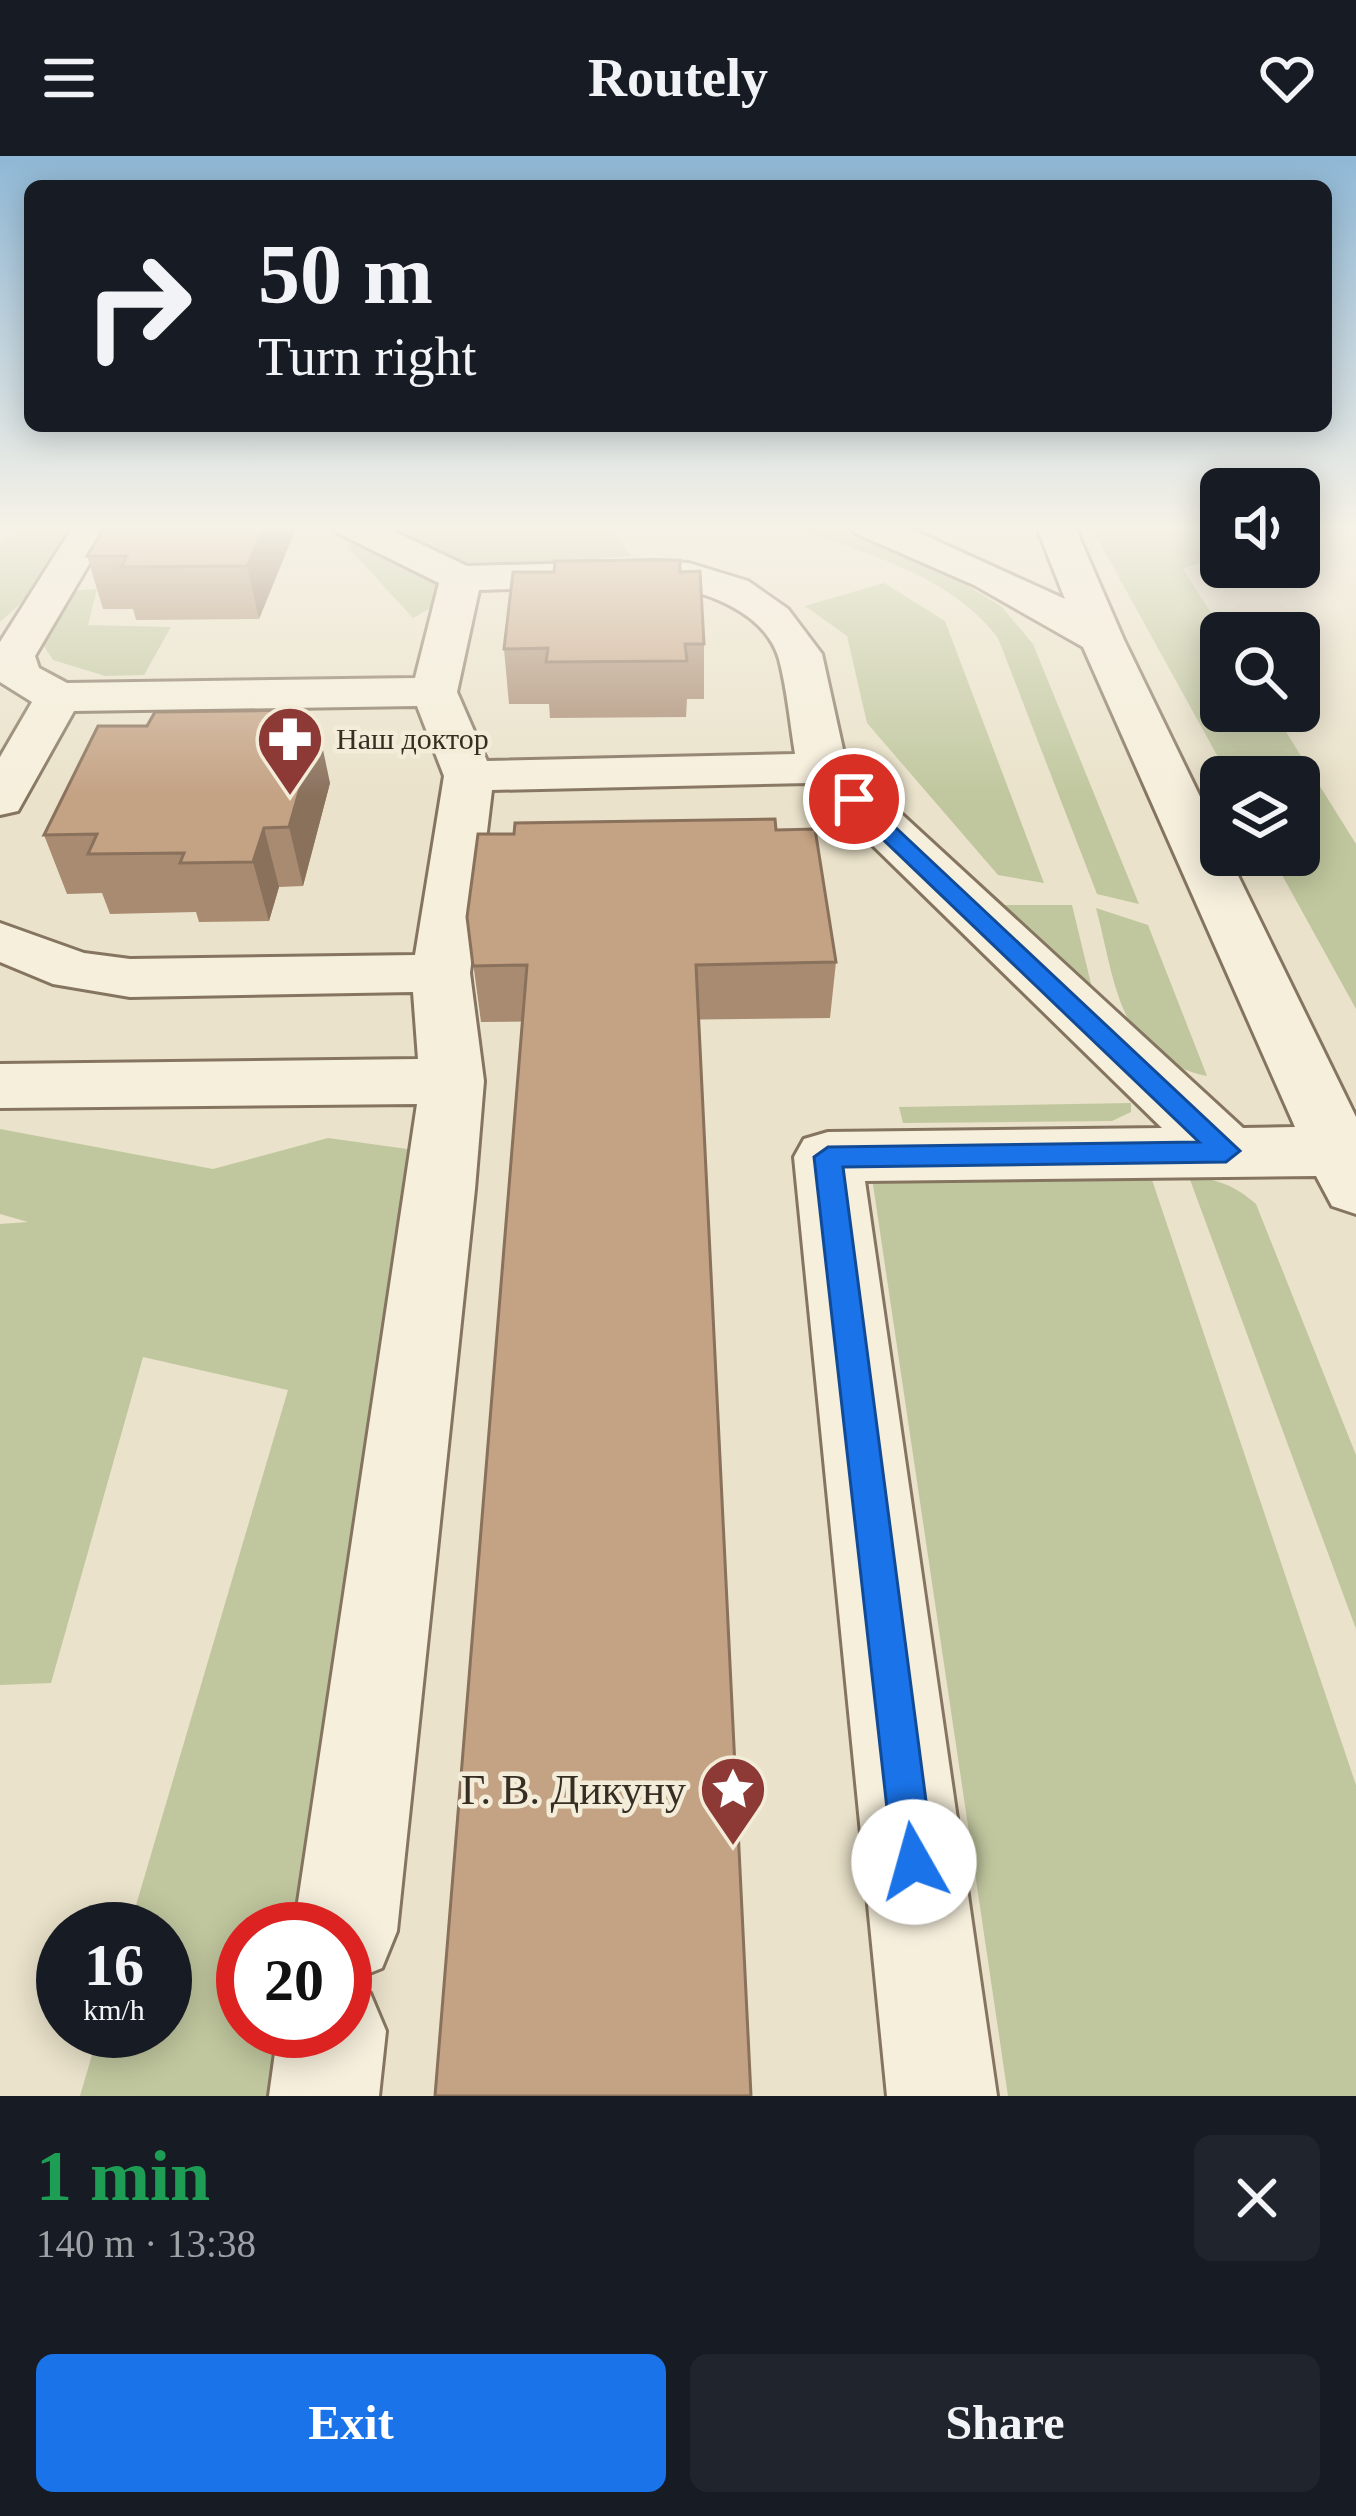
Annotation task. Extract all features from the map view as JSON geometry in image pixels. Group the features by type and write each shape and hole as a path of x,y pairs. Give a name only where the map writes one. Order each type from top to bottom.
{"street":[{"path":"38,616 13,656 18,675 58,697 434,692"},
{"path":"349,1902 452,1081 441,973 481,820 434,692 451,616"},
{"path":"769,616 800,654 822,768 1226,1151"},
{"path":"1065,616 1102,640"},
{"path":"1085,616 1102,640 1347,1170"},
{"path":"0,800 58,697"},
{"path":"481,820 822,768"},
{"path":"815,832 886,830"},
{"path":"0,941 74,970 130,978 441,973"},
{"path":"0,1086 452,1081"},
{"path":"942,2096 828,1157 1226,1151 1347,1170"},
{"path":"324,2096 329,2058"}],"green space":[{"path":"54,616 90,616 88,625 171,627 144,675 105,676 53,660 40,640"},
{"path":"818,616 936,616 945,621 1044,883 998,875 867,723 847,636"},
{"path":"978,616 1009,616 1033,644 1139,904 1097,894 998,638"},
{"path":"1140,616 1200,616 1200,724"},
{"path":"1204,732 1286,732 1301,756 1217,756"},
{"path":"1320,786 1356,844 1356,1009 1283,876 1320,876"},
{"path":"1000,905 1072,905 1093,992"},
{"path":"1096,908 1148,925 1207,1076 1154,1052 1138,1034 1116,989"},
{"path":"1131,1103 1131,1112 1112,1121 903,1123 899,1107"},
{"path":"0,1129 213,1169 328,1138 472,1158 349,1902 216,1902 216,2058 328,2058 321,2096 80,2096 91,2058 192,2058 192,1902 137,1902 288,1390 143,1357 51,1683 0,1685 0,1224 28,1222 0,1214"},
{"path":"1148,1168 1356,1785 1356,2096 1008,2096 871,1171"},
{"path":"1189,1177 1225,1184 1256,1204 1356,1455 1356,1629"}],"building":[{"path":"508,616 702,616 704,644 685,644 687,661 546,662 548,648 504,649"},
{"path":"302,710 297,726 318,726 289,827 264,828 253,862 180,863 184,853 88,854 97,834 44,835 98,726 147,726 155,712"},
{"path":"775,819 776,830 815,829 836,962 696,965 751,2096 435,2096 527,965 473,966 467,917 478,834 514,834 515,823"}],"place":[{"name":"Наш доктор","path":"290,798"},
{"name":"Г. В. Дикуну","path":"733,1848"}],"route":[{"path":"854,799 1226,1151 828,1157 914,1862"}]}
